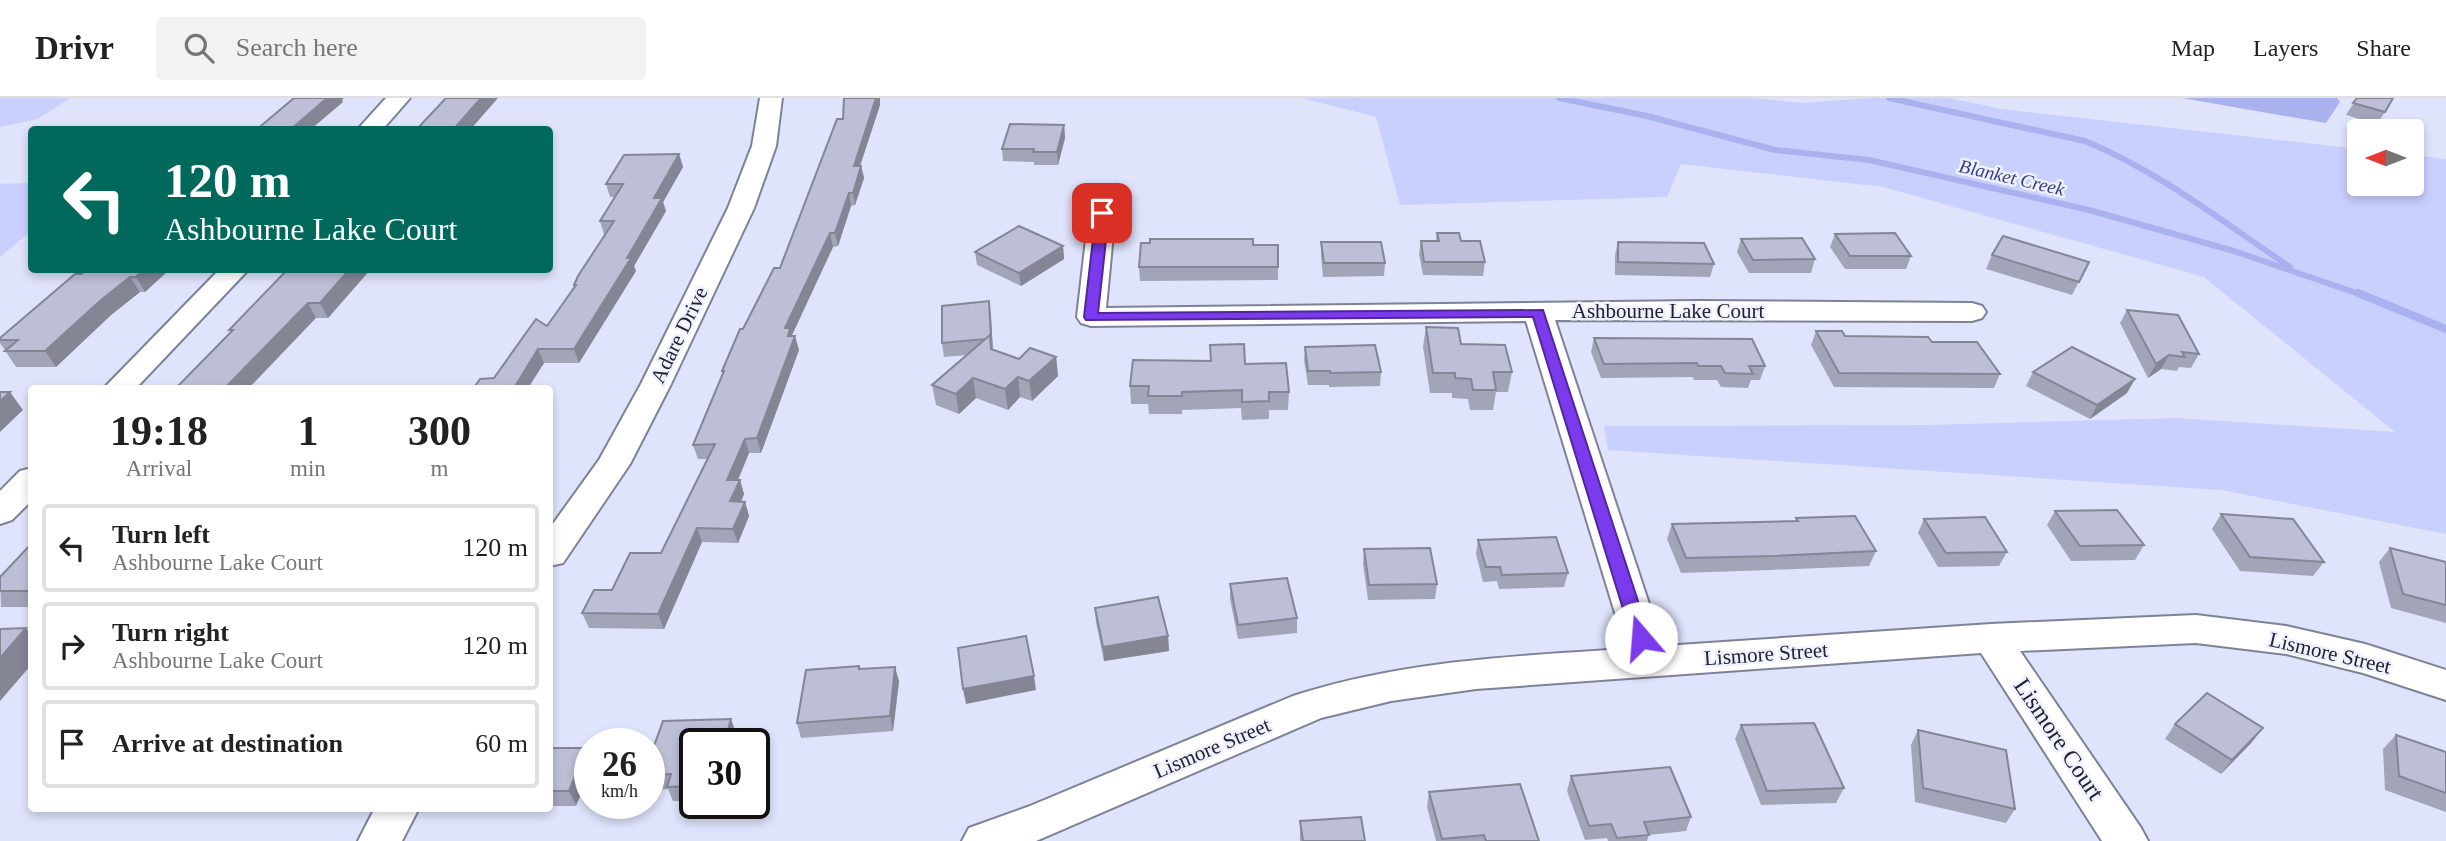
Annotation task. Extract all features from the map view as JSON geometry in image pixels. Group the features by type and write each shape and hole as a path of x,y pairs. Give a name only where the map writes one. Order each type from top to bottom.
{"street":[{"path":"373,126 399,98"},
{"name":"Adare Drive","path":"553,550 613,464 741,208 764,146 771,98"},
{"name":"Ashbourne Lake Court","path":"1102,213 1091,317 1698,310 1972,312"},
{"path":"122,385 231,273"},
{"path":"1538,313 1649,662"},
{"path":"0,512 28,483"},
{"name":"Lismore Street","path":"984,841 1045,819 1307,707 1334,698 1405,683 1476,674 1991,638 2196,629 2286,640 2365,659 2446,685"},
{"name":"Lismore Court","path":"1991,638 2126,841"},
{"path":"380,841 396,812"}],"shaded area":[{"path":"0,98 70,98 38,119 0,127"},
{"path":"1302,98 1754,98 1801,103 1870,98 1949,98 2001,109 2347,148 2347,196 2424,196 2424,156 2446,159 2446,534 2221,490 1608,450 1604,426 1929,425 2176,418 2395,432 2204,277 1883,187 1681,164 1667,197 1400,205 1376,117"},
{"path":"2182,98 2337,98 2340,102 2326,123"},
{"path":"28,183 28,234 0,257 0,184"}],"building":[{"path":"294,98 327,98 295,126 261,126"},
{"path":"446,98 481,98 456,126 420,126"},
{"path":"844,98 876,98 854,166 861,166 853,193 849,193 835,233 830,233 785,328 790,328 788,336 795,336 757,438 745,439 727,480 740,480 730,501 745,502 733,529 697,528 658,614 582,613 594,590 612,590 630,553 661,553 715,444 693,445 722,371 740,329 743,329 774,268 780,268 837,119 843,119"},
{"path":"2357,98 2393,98 2385,112 2353,103"},
{"path":"1010,124 1064,125 1057,152 1002,149"},
{"path":"679,154 654,198 662,198 627,258 631,258 574,349 538,349 516,385 476,385 480,379 494,378 536,319 547,326 576,285 578,276 614,221 600,221 623,184 606,184 624,155"},
{"path":"1019,226 1063,246 1019,273 975,252"},
{"path":"1437,233 1459,233 1461,241 1480,241 1485,262 1424,262 1421,241 1439,241"},
{"path":"1895,233 1911,256 1850,256 1835,234"},
{"path":"2003,236 2089,262 2079,282 1992,255"},
{"path":"1802,238 1815,259 1753,260 1741,239"},
{"path":"1150,239 1253,239 1253,245 1278,245 1278,267 1139,267 1141,243 1150,243"},
{"path":"1321,242 1381,242 1385,263 1324,263"},
{"path":"1618,242 1704,243 1714,264 1618,262"},
{"path":"140,273 136,277 130,277 101,300 45,351 5,351 18,340 0,338 75,274"},
{"path":"284,273 346,273 320,303 308,303 228,385 179,385 233,330 229,330"},
{"path":"989,301 991,338 990,335 986,339 942,343 942,306"},
{"path":"2127,310 2178,315 2199,354 2182,352 2185,357 2169,355 2156,364"},
{"path":"1426,327 1458,328 1461,344 1505,345 1512,372 1493,372 1496,390 1473,390 1471,379 1455,378 1455,373 1433,373"},
{"path":"1816,331 1842,331 1845,336 1928,337 1932,342 1977,342 2000,374 1839,373"},
{"path":"990,335 991,349 1019,359 1030,348 1056,357 1029,381 1018,377 1005,389 973,378 956,394 932,385"},
{"path":"1594,338 1752,339 1765,366 1749,366 1753,374 1725,373 1721,366 1698,366 1697,363 1604,364"},
{"path":"1244,344 1245,364 1286,363 1289,392 1269,392 1269,401 1242,402 1242,390 1182,392 1182,396 1148,396 1149,386 1130,386 1133,360 1211,361 1210,345"},
{"path":"1375,345 1381,372 1308,371 1305,347"},
{"path":"2072,347 2135,379 2097,405 2033,372"},
{"path":"0,392 10,392 0,401"},
{"path":"2117,510 2144,545 2080,546 2055,511"},
{"path":"2221,514 2293,519 2324,562 2250,557"},
{"path":"1855,516 1876,551 1686,558 1672,524 1798,521 1796,518"},
{"path":"1985,517 2007,552 1946,553 1924,519"},
{"path":"1556,537 1568,573 1502,575 1500,567 1486,567 1478,540"},
{"path":"28,547 28,591 0,591 0,577"},
{"path":"1430,548 1437,584 1369,585 1364,549"},
{"path":"2390,548 2446,562 2446,605 2403,594"},
{"path":"1287,578 1297,618 1238,625 1230,584"},
{"path":"1158,597 1168,636 1103,647 1095,608"},
{"path":"26,628 0,658 0,629"},
{"path":"1026,636 1034,676 963,689 958,648"},
{"path":"859,666 859,669 895,667 890,716 797,723 806,670"},
{"path":"2207,693 2263,728 2232,760 2175,724"},
{"path":"731,719 728,728 679,728 679,787 667,787 671,774 665,774 665,728 660,728 663,721"},
{"path":"1814,723 1844,788 1767,791 1741,725"},
{"path":"1918,730 2006,750 2015,809 1923,788"},
{"path":"2396,735 2446,752 2446,793 2399,776"},
{"path":"553,748 574,748 574,779 569,791 553,791"},
{"path":"1670,767 1691,817 1644,822 1649,835 1617,838 1611,824 1589,826 1571,776"},
{"path":"1520,784 1539,841 1486,841 1484,835 1442,839 1429,792"},
{"path":"1361,817 1365,841 1303,841 1300,821"}],"waterway":[{"name":"Blanket Creek","path":"1559,98 1647,116 1775,150 1869,160 2089,210 2234,251 2362,295"},
{"path":"1889,98 2085,141 2139,167 2290,267"},
{"name":"Blanket Creek","path":"2358,293 2446,329"}],"route":[{"path":"1102,213 1091,317 1538,313 1641,638"}]}
